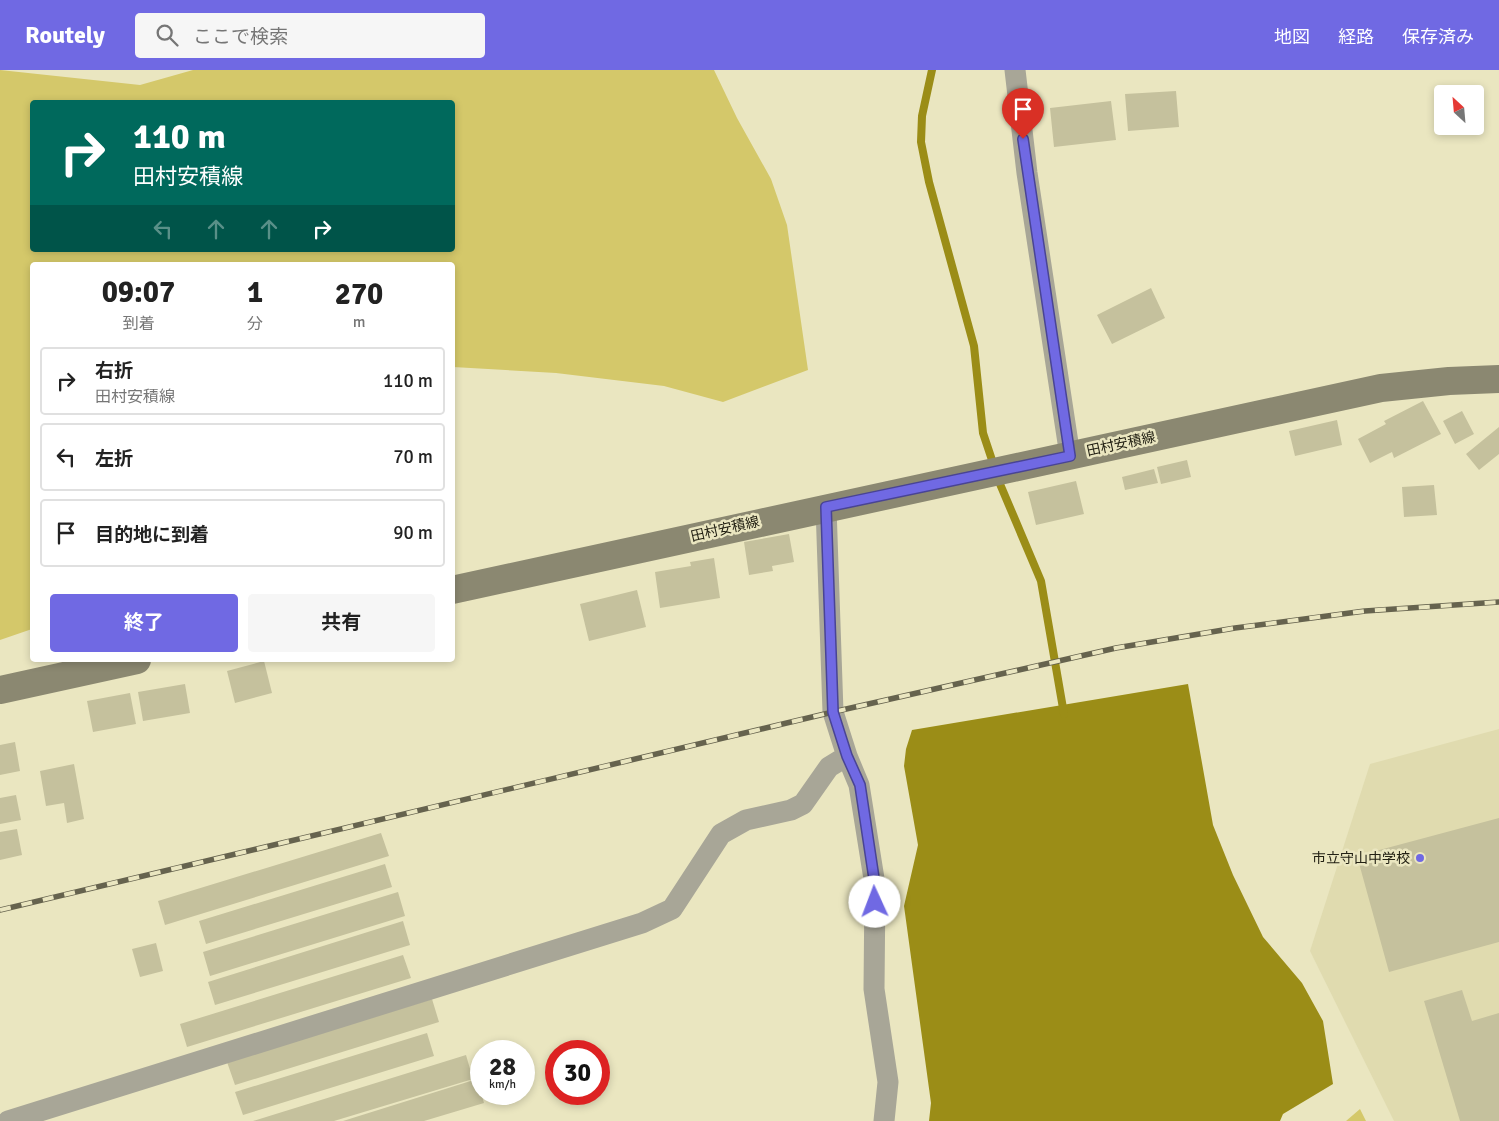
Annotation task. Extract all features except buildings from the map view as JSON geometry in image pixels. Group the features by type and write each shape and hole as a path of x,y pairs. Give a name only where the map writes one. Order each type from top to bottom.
{"main road":[{"name":"田村安積線","path":"455,589 826,507 1382,388 1449,381 1499,379"},
{"path":"0,690 128,662"}],"street":[{"path":"1015,70 1028,173 1070,456"},
{"path":"826,507 833,712 847,756 860,785 875,885 874,989 888,1082 884,1121"},
{"path":"8,1121 651,919 672,909 721,834 738,823 792,810 803,804 829,767 847,756"}],"shaded area":[{"path":"0,70 140,85 193,70 714,70 737,118 771,179 787,225 808,370 723,402 664,386 556,373 455,367 455,262 30,262 30,630 0,640"},
{"path":"1188,684 1213,825 1233,875 1263,937 1302,983 1323,1021 1333,1084 1283,1114 1280,1121 929,1121 931,1103 904,906 918,845 904,766 906,749 912,730"},
{"name":"市立守山中学校","path":"1499,729 1499,1121 1394,1121 1310,951 1370,764"},
{"path":"1360,1109 1366,1121 1346,1121"}],"waterway":[{"path":"932,70 922,116 921,142 929,182 974,346 983,433 1000,484 1041,581 1064,714"}],"railway":[{"path":"0,910 833,712 1116,648 1235,628 1365,611 1499,602"}],"place":[{"name":"市立守山中学校","path":"1420,858"}],"route":[{"path":"875,902 875,885 860,785 847,756 833,712 826,507 1070,456 1023,139"}]}
